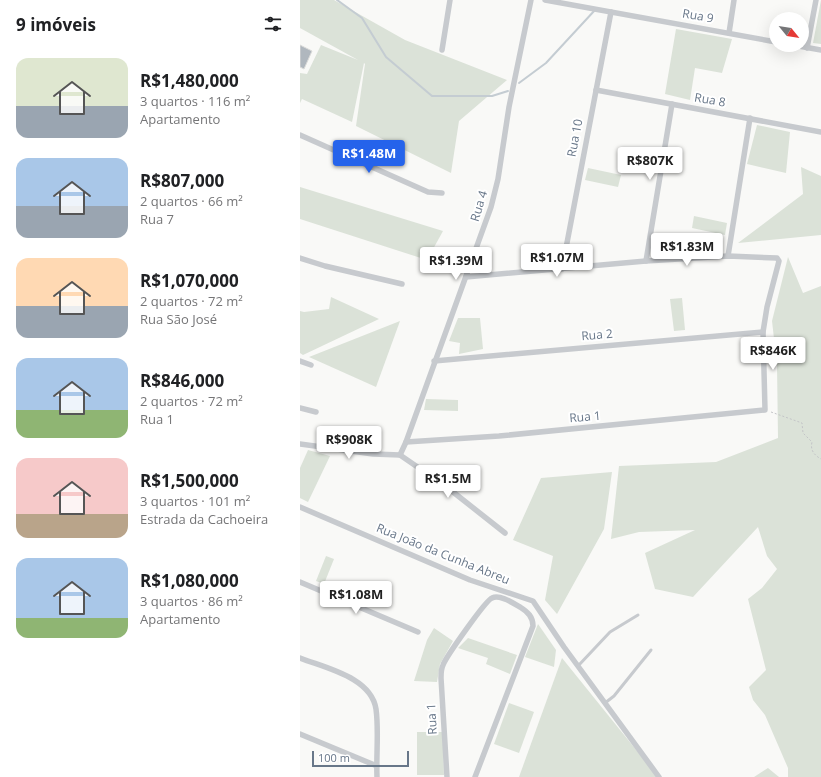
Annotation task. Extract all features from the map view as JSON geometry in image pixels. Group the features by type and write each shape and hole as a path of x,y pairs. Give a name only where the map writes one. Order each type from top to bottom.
{"street":[{"path":"442,50 450,0"},
{"name":"Rua 4","path":"400,455 491,207 498,179 509,107 531,0"},
{"name":"Rua 9","path":"545,0 769,41"},
{"path":"729,33 734,0"},
{"path":"809,37 816,0"},
{"name":"Rua 10","path":"562,269 610,12"},
{"path":"809,48 821,50"},
{"name":"Rua 8","path":"596,90 821,132"},
{"path":"646,261 672,104"},
{"path":"728,256 750,118"},
{"path":"300,135 428,192 442,193"},
{"path":"466,277 646,261 728,256 774,257 778,259 778,267 767,307 763,332 765,410"},
{"path":"300,258 325,266 402,284"},
{"name":"Rua 2","path":"434,361 763,332"},
{"path":"300,361 311,365"},
{"path":"300,408 316,412"},
{"name":"Rua 1","path":"406,442 499,436 765,410"},
{"path":"300,444 373,454 400,455 448,488 505,533"},
{"name":"Rua João da Cunha Abreu","path":"300,507 470,580 526,598 538,606 578,666 659,777"},
{"path":"300,582 418,632"},
{"path":"475,777 533,626 531,616 510,601 512,594"},
{"name":"Rua 1","path":"447,777 441,678 443,665 488,600 494,597 510,601"},
{"path":"300,658 346,676 361,684 371,696 376,708 377,777"},
{"path":"300,734 377,766"}],"lane":[{"path":"578,666 610,632 638,615"},
{"path":"605,703 614,696 652,650"}],"path":[{"path":"765,410 802,423 804,433 812,442 811,446 814,455 821,459"}],"shaded area":[{"path":"300,0 334,0 405,40 507,80 459,121 451,173 356,126 364,63 352,122 302,99 300,103 300,73 307,74 321,45 358,60 300,28"},
{"path":"821,0 821,44 813,43"},
{"path":"676,29 732,39 722,73 695,68 690,100 665,94"},
{"path":"757,125 790,132 786,173 747,164"},
{"path":"801,167 821,176 821,235 738,243 803,194"},
{"path":"588,168 621,175 618,187 585,180"},
{"path":"300,187 443,231 427,260 300,219"},
{"path":"694,216 727,223 725,235 692,228"},
{"path":"788,257 803,293 821,286 821,777 788,777 788,768 765,715 753,700 749,687 766,670 748,599 762,588 777,569 767,556 758,527 693,597 655,589 645,553 695,530 639,532 611,539 619,466 716,462 778,438 777,365 772,321"},
{"path":"331,297 379,319 303,355 300,353 300,311 304,312 329,309"},
{"path":"682,298 685,330 674,331 670,299"},
{"path":"458,318 480,318 483,349 459,354 460,343 449,341"},
{"path":"400,321 376,387 309,357"},
{"path":"426,399 458,400 458,411 424,410"},
{"path":"308,450 330,456 308,502 300,498 300,468"},
{"path":"612,472 604,529 557,614 545,600 553,556 513,540 541,478"},
{"path":"326,556 334,559 324,584 316,581"},
{"path":"538,624 556,650 554,667 525,657"},
{"path":"434,628 453,641 440,664 437,682 414,681 427,640"},
{"path":"468,638 517,655 510,674 486,664 488,658 458,648"},
{"path":"562,658 658,777 519,777"},
{"path":"509,703 534,712 519,753 494,744"},
{"path":"417,732 443,732 444,775 417,775"},
{"path":"768,768 779,777 754,777"}],"building":[{"path":"300,45 312,51 304,69 300,67"}],"waterway":[{"path":"337,0 362,18 386,57 432,96 492,96 508,91"},
{"path":"519,83 546,63 595,10"}]}
